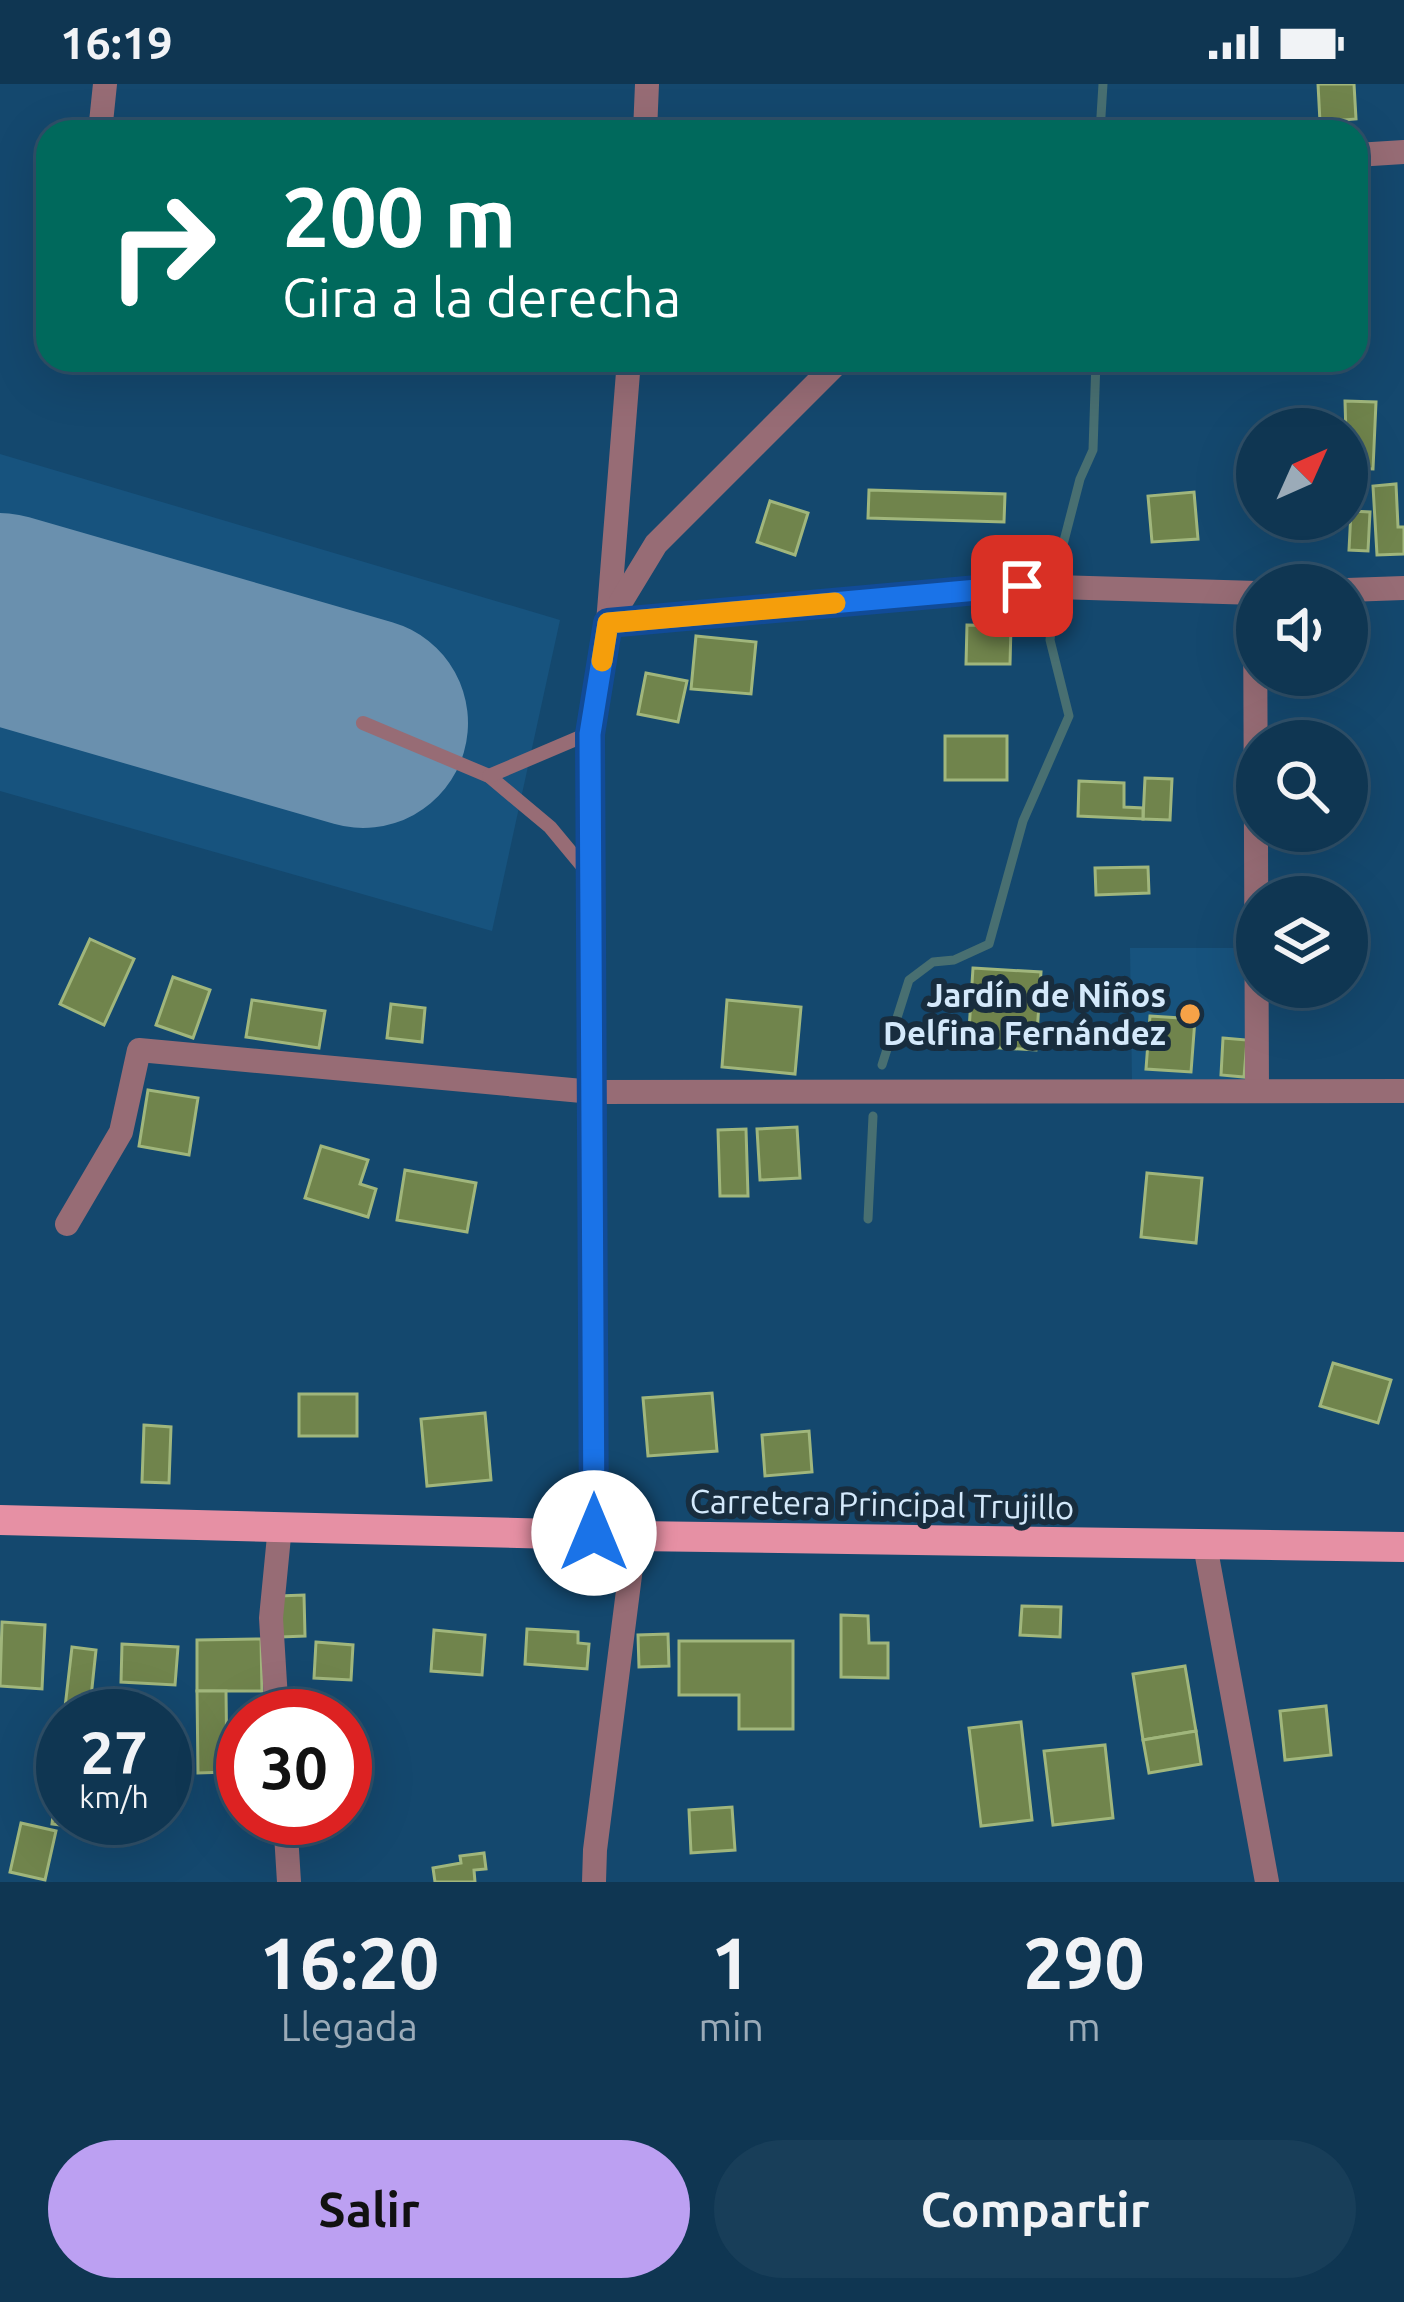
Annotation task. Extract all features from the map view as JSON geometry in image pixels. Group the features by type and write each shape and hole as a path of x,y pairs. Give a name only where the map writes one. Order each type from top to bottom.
{"main road":[{"name":"Carretera Principal Trujillo","path":"0,1520 635,1536 1404,1547"}],"street":[{"path":"101,120 105,84"},
{"path":"646,120 647,84"},
{"path":"1368,154 1404,152"},
{"path":"594,1533 590,734 608,623 628,372"},
{"path":"608,623 656,544 828,372"},
{"path":"608,623 1036,586 1236,593"},
{"path":"1368,589 1404,588"},
{"path":"1256,696 1257,1089"},
{"path":"67,1224 121,1132 139,1050 593,1092 1404,1090"},
{"path":"276,1689 271,1618 280,1526"},
{"path":"594,1882 635,1536"},
{"path":"1204,1545 1267,1882"},
{"path":"287,1845 289,1882"}],"lane":[{"path":"363,723 489,776 550,826 590,874"},
{"path":"489,776 590,734"}],"shaded area":[{"path":"0,454 560,620 492,931 0,791"},
{"name":"Jardín de Niños Delfina Fernández","path":"1130,948 1236,948 1236,1008 1248,1008 1251,1081 1132,1081"}],"building":[{"path":"1318,84 1354,84 1356,119 1320,120"},
{"path":"1345,401 1376,402 1373,469 1368,469 1368,408 1345,408"},
{"path":"1396,484 1404,554 1377,555 1373,486"},
{"path":"869,490 1005,494 1004,522 868,518"},
{"path":"1194,492 1198,539 1152,542 1148,496"},
{"path":"770,501 808,513 795,555 757,542"},
{"path":"1370,512 1368,551 1349,550 1350,540 1368,540"},
{"path":"967,625 1011,626 1010,664 966,664"},
{"path":"696,636 756,642 751,694 691,689"},
{"path":"646,673 687,681 678,722 638,714"},
{"path":"945,736 1007,736 1007,780 945,780"},
{"path":"1145,778 1172,779 1170,820 1143,819"},
{"path":"1079,781 1124,783 1124,807 1143,808 1143,819 1078,816"},
{"path":"1148,867 1149,893 1096,895 1095,868"},
{"path":"90,939 134,959 104,1025 60,1004"},
{"path":"973,968 1041,972 1036,1050 968,1046"},
{"path":"173,977 210,990 193,1038 156,1025"},
{"path":"252,1000 325,1011 319,1048 246,1037"},
{"path":"727,1000 801,1007 795,1074 722,1067"},
{"path":"391,1004 425,1008 422,1042 387,1038"},
{"path":"1150,1016 1195,1019 1191,1072 1146,1069"},
{"path":"1223,1038 1247,1040 1244,1077 1221,1075"},
{"path":"148,1090 198,1098 189,1155 139,1146"},
{"path":"797,1127 800,1178 760,1180 757,1129"},
{"path":"746,1129 748,1196 720,1196 718,1130"},
{"path":"321,1146 368,1160 360,1184 376,1189 368,1217 305,1198"},
{"path":"405,1170 476,1183 467,1232 397,1220"},
{"path":"1147,1173 1202,1178 1196,1243 1141,1237"},
{"path":"1333,1363 1391,1380 1378,1423 1320,1406"},
{"path":"712,1393 717,1451 648,1456 643,1398"},
{"path":"299,1394 357,1394 357,1436 299,1436"},
{"path":"485,1413 491,1480 427,1486 421,1419"},
{"path":"144,1425 171,1427 169,1483 142,1482"},
{"path":"809,1431 812,1472 765,1476 762,1435"},
{"path":"304,1595 305,1636 281,1637 279,1596"},
{"path":"1022,1606 1061,1607 1060,1637 1020,1635"},
{"path":"841,1615 868,1616 869,1643 888,1643 888,1678 841,1677"},
{"path":"2,1622 45,1625 42,1689 0,1686"},
{"path":"527,1629 578,1632 578,1643 589,1644 587,1669 525,1664"},
{"path":"434,1630 485,1635 482,1675 431,1671"},
{"path":"668,1634 669,1666 639,1667 638,1635"},
{"path":"261,1639 262,1689 197,1691 197,1640"},
{"path":"679,1641 793,1641 793,1729 739,1729 739,1695 679,1695"},
{"path":"316,1642 353,1645 351,1680 314,1678"},
{"path":"122,1644 178,1647 175,1685 121,1682"},
{"path":"72,1647 96,1650 92,1689 67,1689"},
{"path":"1185,1666 1196,1731 1143,1740 1133,1674"},
{"path":"197,1691 216,1691 216,1772 198,1773"},
{"path":"1326,1706 1331,1755 1285,1760 1280,1711"},
{"path":"1021,1722 1032,1820 981,1826 969,1728"},
{"path":"1196,1731 1201,1764 1149,1773 1143,1740"},
{"path":"1105,1745 1113,1818 1053,1825 1044,1751"},
{"path":"732,1807 735,1850 691,1853 689,1810"},
{"path":"21,1823 36,1826 36,1845 53,1845 45,1880 10,1872"},
{"path":"484,1853 486,1869 474,1870 475,1882 435,1882 433,1868 461,1863 460,1856"}],"waterway":[{"path":"1101,120 1103,84"},
{"path":"882,1065 909,980 933,962 954,960 989,944 1023,821 1069,716 1050,640 1058,564 1080,479 1093,450 1096,372"},
{"path":"868,1219 873,1116"}],"runway":[{"path":"0,618 363,723"}],"slow traffic":[{"path":"602,661 608,623 835,603"}],"place":[{"name":"Jardín de Niños Delfina Fernández","path":"1190,1014"}],"route":[{"path":"594,1533 590,734 608,623 1022,586"}]}
